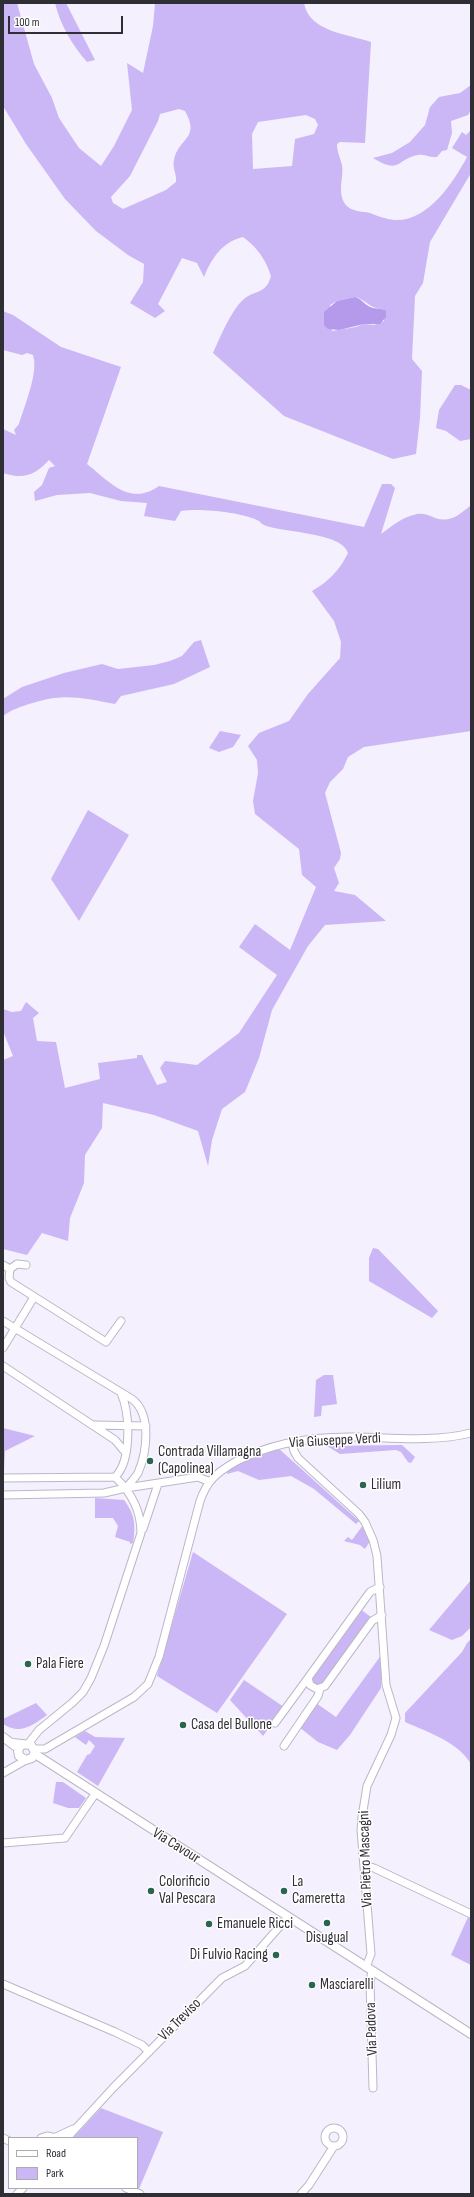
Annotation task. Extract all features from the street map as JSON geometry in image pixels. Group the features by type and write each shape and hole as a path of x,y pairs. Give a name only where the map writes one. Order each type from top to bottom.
{"street":[{"path":"26,1265 17,1264 10,1269 9,1278 11,1282 106,1342 109,1341 121,1321"},
{"path":"3,1265 10,1269"},
{"path":"3,1348 34,1297"},
{"path":"3,1321 122,1393 141,1407 146,1426 142,1461 137,1474 126,1488"},
{"path":"3,1366 115,1440 126,1453"},
{"path":"115,1477 123,1467 126,1453 126,1404 122,1393"},
{"path":"92,1424 127,1427 146,1426"},
{"name":"Via Giuseppe Verdi","path":"208,1481 229,1466 259,1450 292,1442 357,1437 437,1439 471,1433"},
{"name":"Via Pietro Mascagni","path":"292,1442 294,1452 298,1458 365,1522 376,1548 386,1685 396,1721 367,1786 361,1830 371,1954 369,1969"},
{"path":"3,1478 115,1477 126,1488 140,1515 141,1533"},
{"path":"3,1495 104,1493 126,1488 198,1478 208,1481 200,1501 159,1656 148,1684 134,1697 44,1749 26,1752"},
{"path":"3,1772 15,1764 26,1752 39,1730 83,1692 91,1678 104,1646 141,1533 160,1483"},
{"path":"275,1723 370,1592 380,1588"},
{"path":"284,1746 318,1696 320,1688 327,1684 372,1620 382,1615"},
{"path":"308,1678 310,1685 320,1688"},
{"name":"Via Cavour","path":"3,1737 471,2034"},
{"path":"3,1843 65,1838 95,1794"},
{"path":"364,1865 374,1868 471,1914"},
{"name":"Via Treviso","path":"68,2137 222,1978 245,1966 288,1917"},
{"name":"Via Padova","path":"369,1969 373,2088"},
{"path":"3,1984 120,2034 142,2045 149,2052"},
{"name":"Via Treviso","path":"59,2137 75,2128"},
{"path":"301,2194 334,2146"},
{"path":"128,2189 140,2194"}],"green space":[{"path":"3,3 17,3 34,64 52,98 59,118 79,148 101,166 114,146 132,110 127,63 143,73 153,26 155,3 304,3 307,13 321,26 341,34 371,42 365,143 340,142 337,144 342,165 341,194 347,207 353,210 394,220 406,219 418,215 438,199 454,178 467,157 452,148 462,132 466,135 471,130 471,173 430,242 423,283 415,296 412,359 422,371 420,418 416,454 393,459 284,416 213,353 226,324 239,304 248,296 263,289 269,282 271,276 260,254 253,245 243,237 229,242 214,257 204,277 197,263 182,258 158,304 165,311 155,318 130,303 143,282 144,264 128,255 96,231 65,199 26,144 3,106","holes":["179,109 185,111 191,127 190,133 176,153 174,160 176,182 166,190 123,209 113,203 111,197 130,176 158,121 160,114","306,115 315,119 318,125 314,134 295,139 292,166 253,169 252,134 258,122","355,297 359,298 371,306 383,309 384,321 374,325 364,324 356,327 332,331 330,305 337,301"]},
{"path":"55,3 66,3 95,60 87,62 76,49 63,26"},
{"path":"471,85 471,110 468,115 451,121 452,133 447,150 442,151 437,157 418,155 394,166 382,163 373,158 392,153 410,142 425,125 430,107 439,97 460,93"},
{"path":"3,311 13,315 61,347 121,367 87,464 112,484 129,493 138,494 148,492 159,486 364,527 382,484 391,484 395,488 381,534 398,522 412,515 426,514 435,518 450,519 459,515 471,505 471,731 364,747 348,757 343,769 330,782 325,793 341,853 340,859 334,868 339,883 334,891 355,895 386,921 325,925 308,946 272,1010 259,1058 245,1092 222,1109 212,1140 208,1166 198,1131 154,1115 103,1103 102,1128 85,1155 84,1183 70,1218 68,1241 42,1233 27,1255 3,1249 3,1060 13,1056 3,1031 3,1009 12,1012 21,1011 26,1002 39,1013 33,1018 37,1041 56,1042 65,1088 100,1079 98,1063 137,1058 137,1055 142,1055 157,1085 167,1082 160,1068 165,1061 197,1065 239,1033 277,975 239,947 255,924 290,950 316,887 302,875 299,849 255,814 253,801 258,773 257,760 248,746 259,733 289,721 308,694 340,658 341,642 334,621 312,591 333,575 348,553 343,546 324,537 273,528 263,525 258,520 249,517 219,511 181,511 175,521 144,516 147,503 121,501 90,493 57,495 35,501 34,492 42,485 49,468 55,466 49,460 34,473 29,475 17,476 3,473 3,429 16,435 14,430 19,424 33,380 34,362 33,355 27,353 22,355 3,350"},
{"path":"455,385 461,385 471,390 471,439 460,441 446,431 436,428 439,410"},
{"path":"201,640 210,667 174,684 121,696 115,704 72,697 52,698 22,706 3,716 3,699 22,687 64,673 102,664 118,669 154,665 170,661 182,656 194,642"},
{"path":"220,731 241,735 233,747 219,752 209,748"},
{"path":"88,810 129,835 79,921 51,879"},
{"path":"373,1248 378,1249 438,1311 432,1318 369,1281 369,1258"},
{"path":"324,1375 333,1375 337,1404 322,1406 321,1416 314,1417 316,1380"},
{"path":"3,1428 35,1436 5,1451 4,1471"},
{"path":"402,1445 415,1457 411,1463 408,1462 401,1452 396,1450 340,1454 327,1446"},
{"path":"278,1448 359,1521 356,1524 314,1489 291,1476 259,1480 238,1471 227,1474 227,1470 238,1463"},
{"path":"95,1498 124,1500 128,1505 134,1520 133,1543 130,1544 130,1542 115,1537 118,1526 113,1518 95,1518"},
{"path":"363,1525 370,1541 365,1549 360,1545 344,1541 348,1537 352,1540"},
{"path":"193,1552 287,1614 217,1713 157,1676"},
{"path":"471,1580 471,1627 462,1636 452,1640 429,1630"},
{"path":"360,1609 371,1617 325,1682 317,1686 313,1683 312,1678"},
{"path":"471,1639 471,1764 465,1756 442,1738 405,1722 405,1713 462,1652"},
{"path":"382,1654 381,1688 350,1735 337,1750 318,1742 299,1727 316,1703 336,1717"},
{"path":"244,1680 284,1707 263,1736 230,1700"},
{"path":"36,1703 47,1715 36,1723 20,1729 15,1729 3,1724 3,1719"},
{"path":"85,1731 95,1737 125,1738 98,1786 77,1772 87,1755 90,1754 95,1746 89,1740 86,1745 75,1737"},
{"path":"56,1782 63,1782 86,1798 79,1808 68,1808 53,1803"},
{"path":"468,1917 471,1918 471,1965 451,1955"},
{"path":"101,2108 163,2132 139,2189 138,2137 74,2137"}],"shaded area":[{"path":"355,297 370,307 386,311 386,317 380,324 364,324 339,330 328,329 324,325 324,312 337,301"}],"place":[{"name":"Contrada Villamagna (Capolinea)","path":"150,1461"},
{"name":"Lilium","path":"363,1485"},
{"name":"Pala Fiere","path":"28,1664"},
{"name":"Casa del Bullone","path":"183,1725"},
{"name":"Colorificio Val Pescara","path":"151,1891"},
{"name":"La Cameretta","path":"284,1891"},
{"name":"Disugual","path":"327,1923"},
{"name":"Emanuele Ricci","path":"209,1924"},
{"name":"Di Fulvio Racing","path":"276,1955"},
{"name":"Masciarelli","path":"312,1985"}]}
